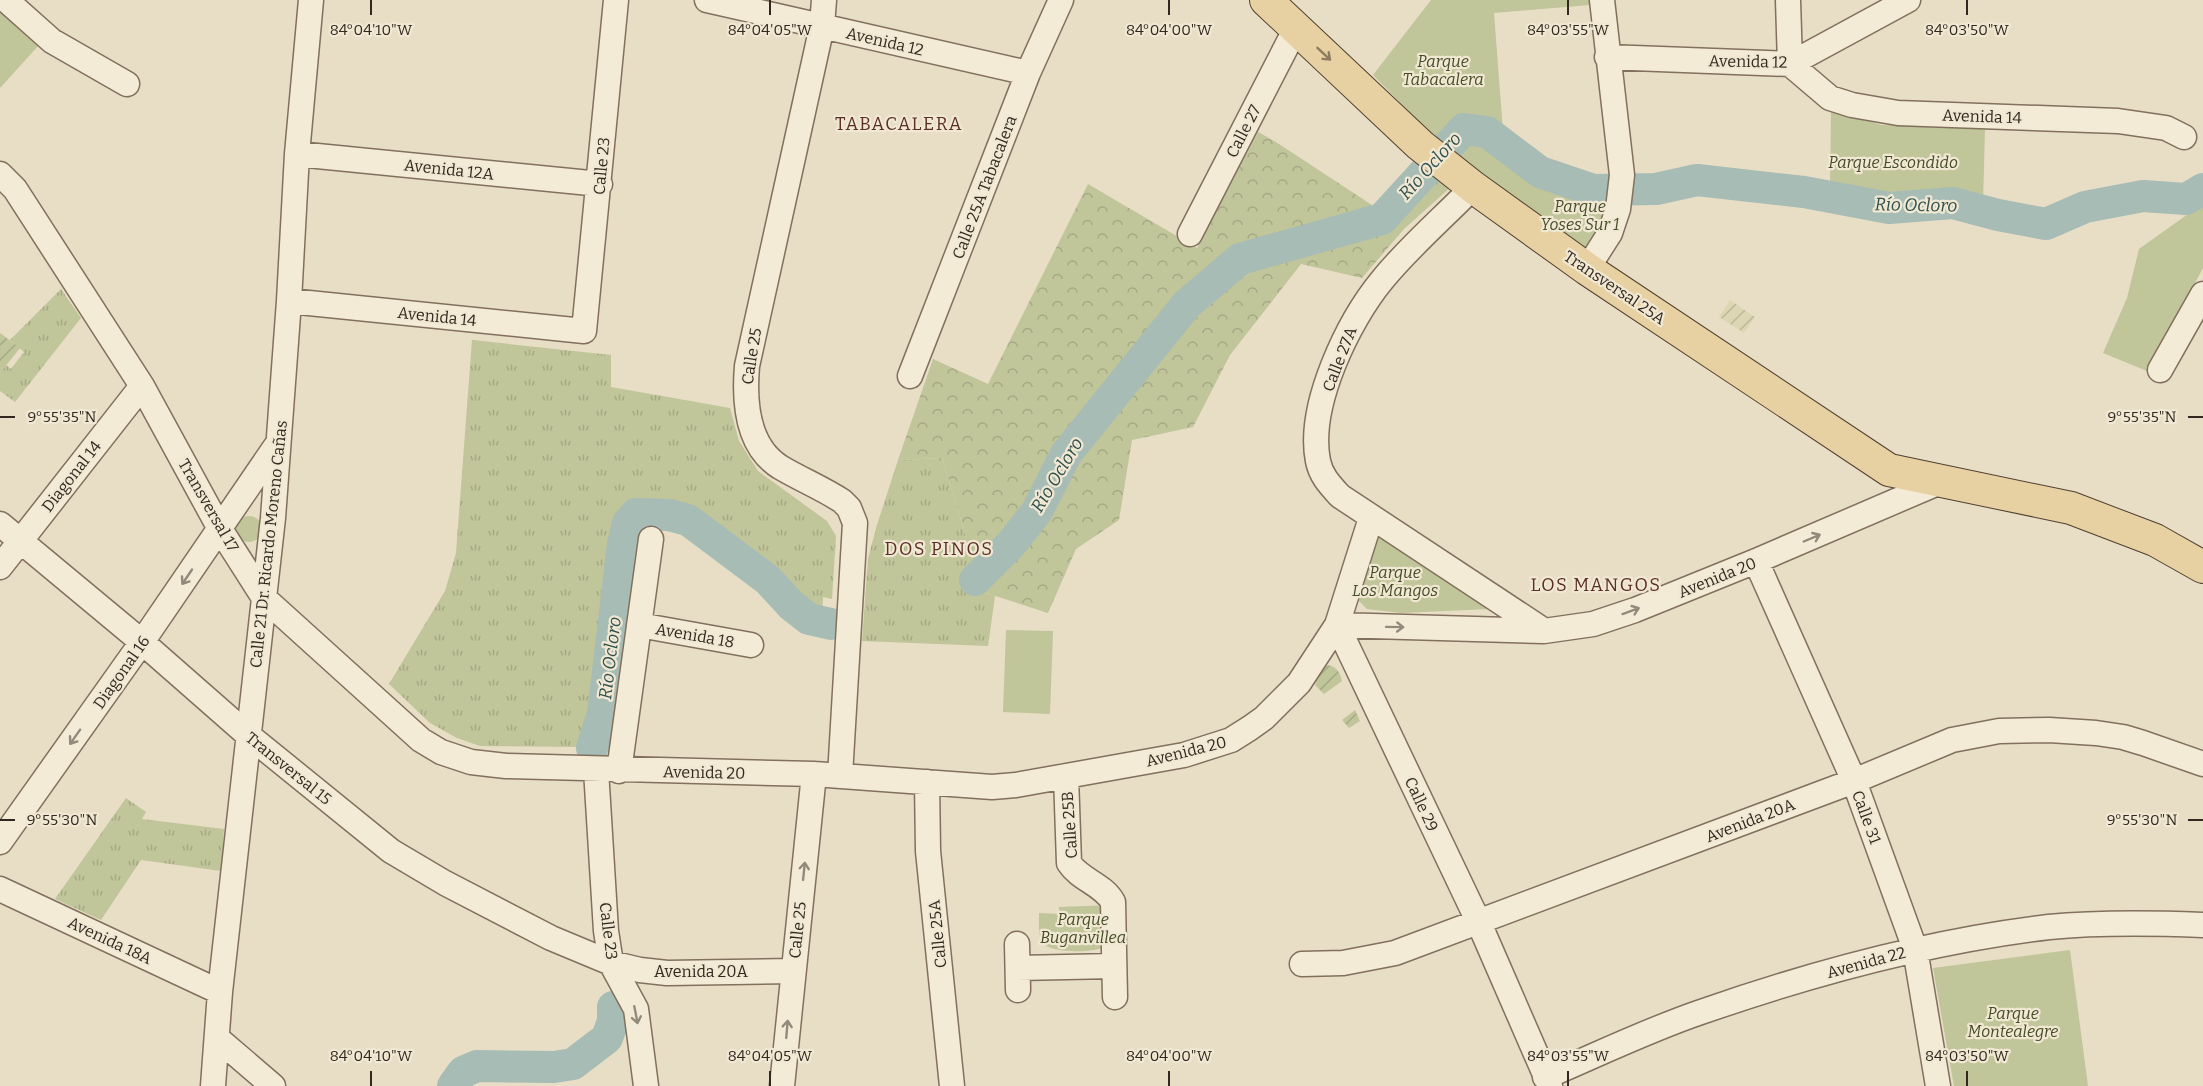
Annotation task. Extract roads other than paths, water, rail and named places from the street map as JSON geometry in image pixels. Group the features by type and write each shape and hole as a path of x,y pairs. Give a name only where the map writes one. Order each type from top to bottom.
{"main road":[{"name":"Transversal 25A","path":"1266,0 1420,145 1587,269 1889,470 1940,482"},
{"path":"1940,482 2070,508 2155,540 2203,567"}],"street":[{"path":"6,0 52,41 127,84"},
{"name":"Calle 21 Dr. Ricardo Moreno Cañas","path":"213,1086 220,992 264,598 279,441 290,301 297,154 311,0"},
{"name":"Calle 23","path":"584,331 616,0"},
{"name":"Avenida 12","path":"707,0 1028,73"},
{"name":"Calle 25","path":"824,0 822,26 747,366 746,400 749,421 756,439 772,460 832,494 849,508 855,523 840,776"},
{"name":"Calle 25A Tabacalera","path":"910,376 1028,73 1061,0"},
{"path":"1587,269 1610,233 1618,209 1622,175 1602,0"},
{"path":"1788,0 1791,64"},
{"name":"Avenida 12","path":"1607,57 1791,64 1908,0"},
{"name":"Calle 27","path":"1190,234 1296,28"},
{"name":"Avenida 14","path":"1791,64 1830,98 1852,105 1898,113 2118,121 2166,128 2184,137"},
{"name":"Avenida 12A","path":"297,154 600,184"},
{"name":"Transversal 17","path":"0,174 15,189 142,386 220,529 264,598 421,740 441,752 471,762 506,766 608,770"},
{"name":"Calle 27A","path":"1471,185 1383,279 1355,317 1342,345 1319,411 1318,461 1324,478 1340,496 1544,631"},
{"path":"2160,370 2203,294"},
{"name":"Avenida 14","path":"290,301 584,331"},
{"name":"Diagonal 14","path":"0,567 142,386"},
{"name":"Diagonal 16","path":"0,842 142,642 279,441"},
{"path":"1882,508 1890,489 1889,470"},
{"name":"Avenida 20","path":"608,770 814,774 992,787 1184,755 1231,740 1264,718 1291,691 1318,657 1337,625 1544,631 1584,626 1614,617 1756,561 1940,482"},
{"path":"202,495 216,500 239,500"},
{"path":"1337,625 1371,518"},
{"name":"Transversal 15","path":"0,524 142,642 248,735 391,851 445,883 551,938 611,963"},
{"name":"Calle 23","path":"646,1086 636,1009 611,963 606,931 608,770 639,626 651,539"},
{"name":"Calle 31","path":"1756,561 1854,781 1915,949 1938,1086"},
{"name":"Calle 29","path":"1337,625 1479,923 1547,1081"},
{"name":"Avenida 18","path":"639,626 751,645"},
{"name":"Avenida 20A","path":"1302,964 1343,963 1395,953 1854,781 1952,740 1999,731 2049,730 2123,737 2203,764"},
{"name":"Calle 25","path":"782,1086 814,774"},
{"name":"Calle 25B","path":"1066,776 1069,863 1074,870 1103,890 1113,902 1115,998"},
{"name":"Calle 25A","path":"927,782 928,850 952,1086"},
{"name":"Avenida 18A","path":"0,889 220,992"},
{"name":"Avenida 22","path":"1547,1081 1699,1012 1915,949 2049,927 2137,922 2203,925"},
{"name":"Avenida 20A","path":"611,963 667,973 792,971"},
{"path":"1017,967 1114,966"},
{"path":"217,1038 273,1086"}],"waterway":[{"name":"Río Ocloro","path":"975,580 1012,543 1037,511 1066,454 1187,304 1240,259 1382,219 1464,129 1487,132 1540,172 1593,190 1656,189 1697,180 1804,192 1889,208 1953,203 2046,224 2085,207 2143,196 2186,199 2203,189"},
{"name":"Río Ocloro","path":"592,748 603,714 623,544 628,523 636,514 669,515 688,520 768,580 791,605 809,619 831,624"},
{"name":"Río Ocloro","path":"453,1086 463,1072 477,1066 554,1067 573,1064 607,1038 613,1021 613,1007"}],"district":[{"name":"TABACALERA","path":"899,124"},
{"name":"DOS PINOS","path":"939,549"},
{"name":"LOS MANGOS","path":"1596,585"}],"park label":[{"name":"Parque Tabacalera","path":"1443,70"},
{"name":"Parque Escondido","path":"1893,162"},
{"name":"Parque Yoses Sur 1","path":"1580,215"},
{"name":"Parque Los Mangos","path":"1395,581"},
{"name":"Parque Buganvillea","path":"1083,928"},
{"name":"Parque Montealegre","path":"2013,1022"}]}
